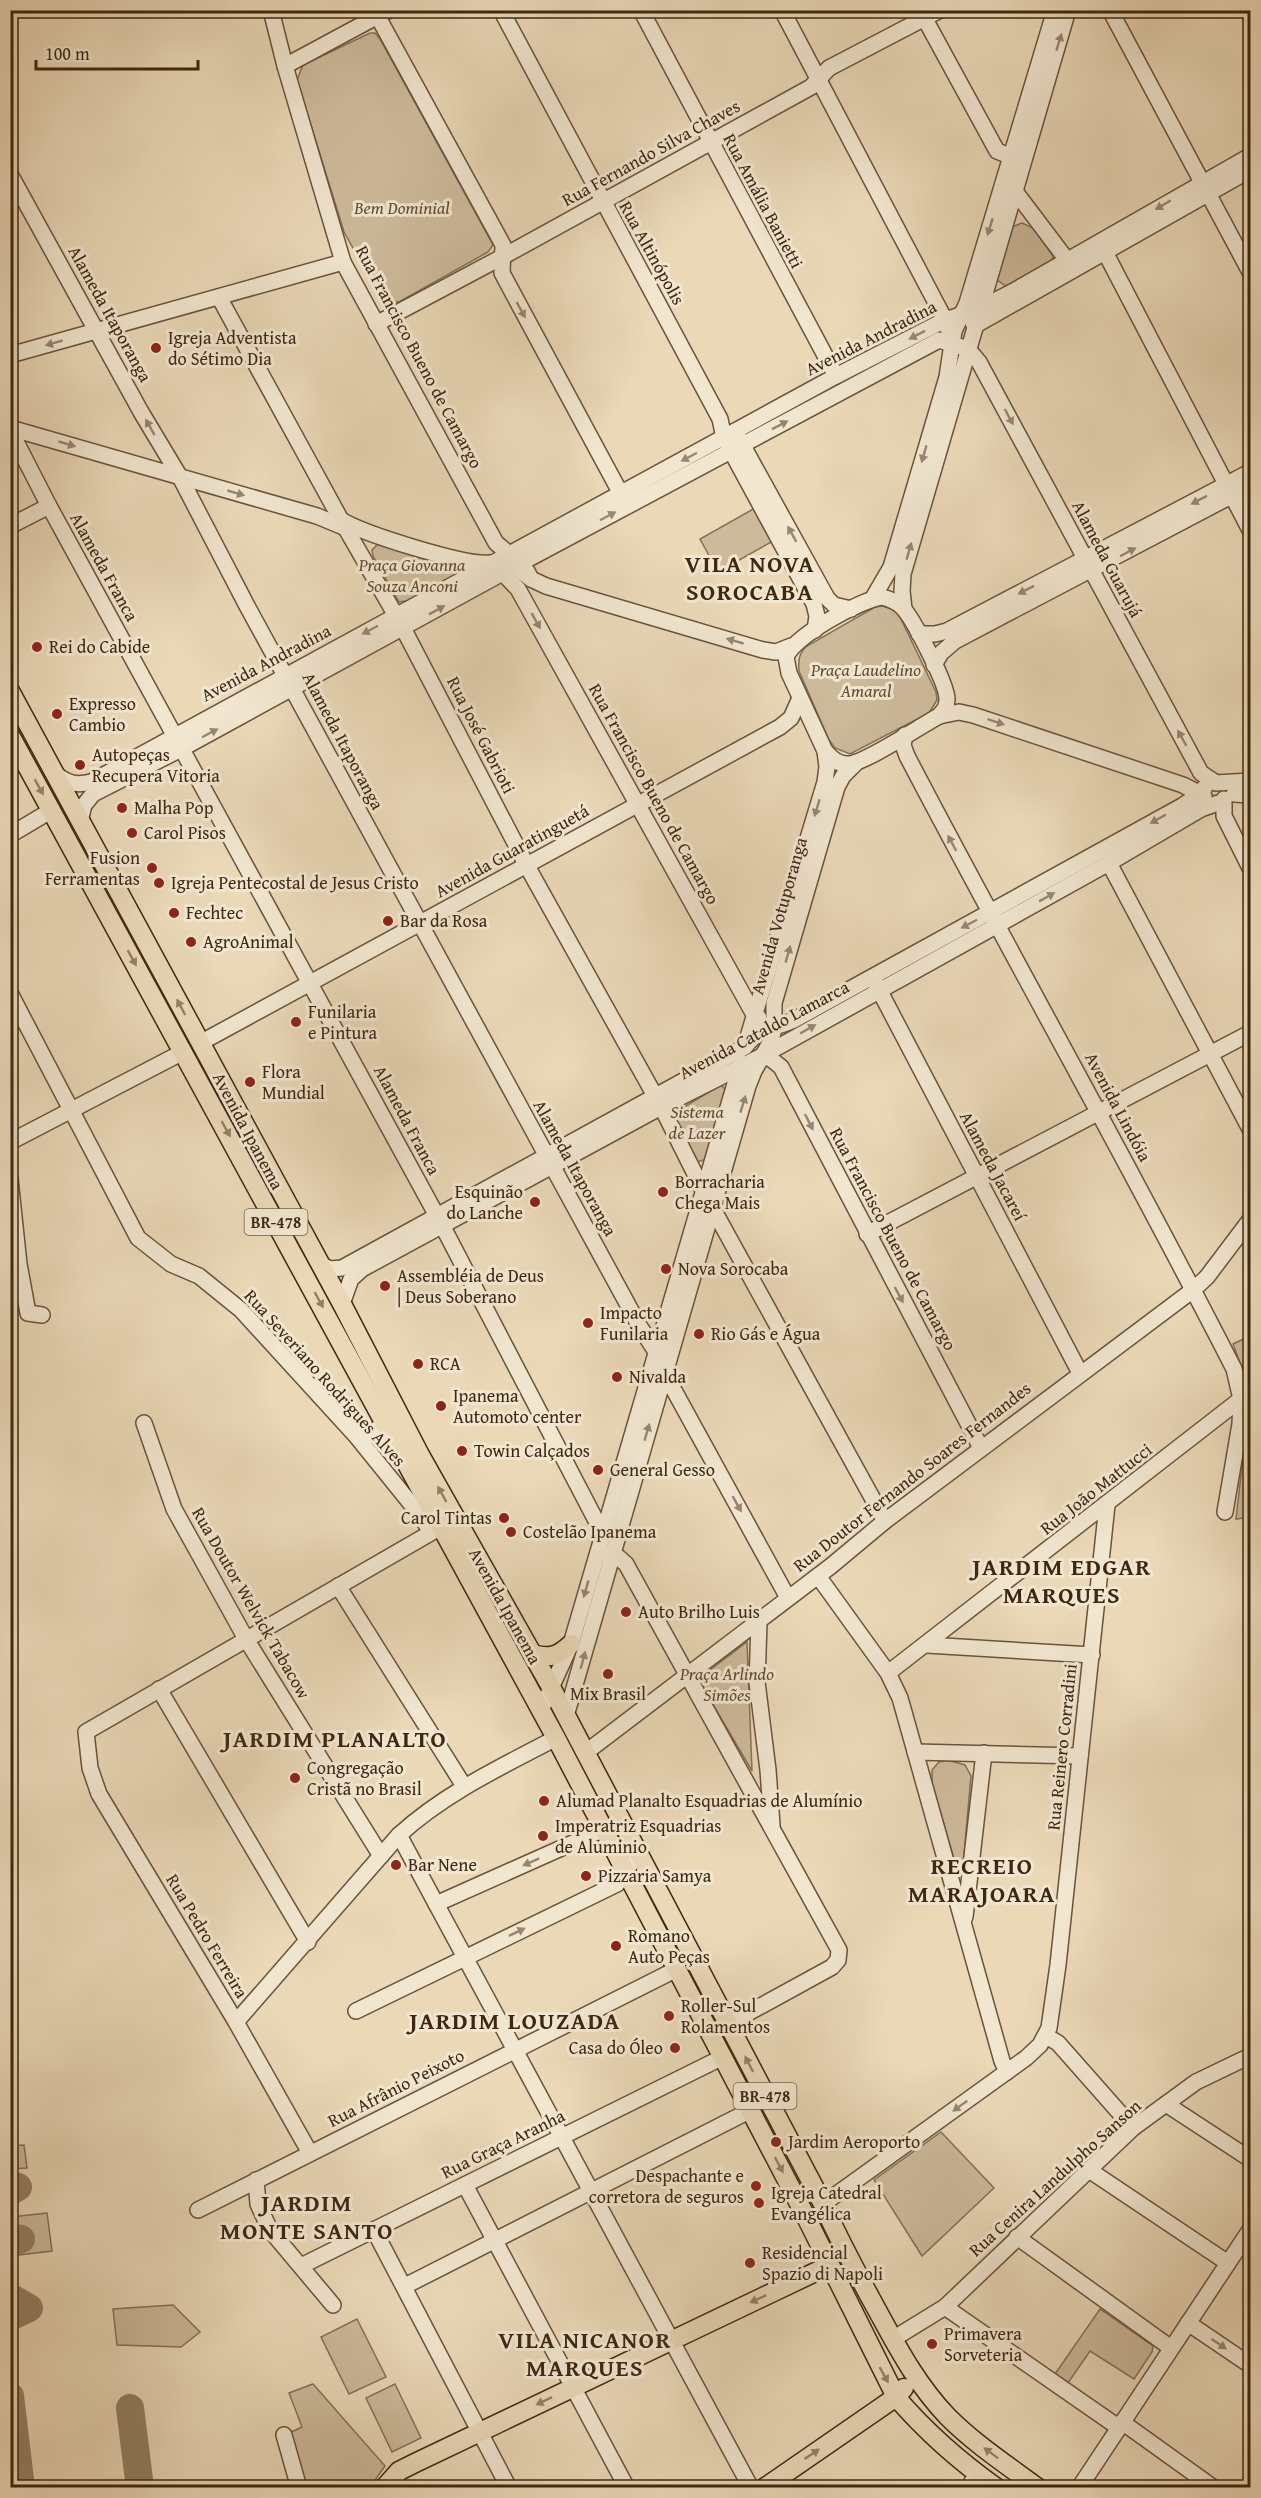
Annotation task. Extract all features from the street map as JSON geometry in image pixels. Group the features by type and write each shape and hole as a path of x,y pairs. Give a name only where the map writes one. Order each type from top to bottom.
{"main road":[{"name":"Avenida Ipanema","path":"10,691 342,1304 420,1455 551,1687 823,2204 844,2252 911,2371 964,2432 1038,2487"},
{"name":"Avenida Ipanema","path":"10,735 387,1425 436,1530 556,1738 751,2110 896,2397 973,2481 997,2487"},
{"path":"533,1654 547,1658 559,1654 571,1644"},
{"path":"384,2487 399,2471 830,2265"},
{"path":"764,2487 896,2397 906,2384 911,2371"}],"street":[{"name":"Rua Francisco Bueno de Camargo","path":"271,10 285,66 343,262 508,563 514,584 742,993 755,1016 774,1028"},
{"name":"Rua Altinópolis","path":"501,10 720,419 826,598 834,605 851,609"},
{"name":"Rua Amália Banietti","path":"641,10 709,142 836,376"},
{"path":"782,10 818,80 953,318 953,344 947,377 891,567 873,598"},
{"name":"Rua Fernando Silva Chaves","path":"376,324 811,87 829,68 922,15 940,10"},
{"path":"904,609 903,574 1068,10"},
{"path":"1110,10 1251,272"},
{"path":"953,318 967,303 1055,11"},
{"path":"285,66 383,14 503,245 502,273 621,494"},
{"path":"922,15 997,151 1012,157"},
{"name":"Avenida Andradina","path":"976,325 1105,252 1251,156"},
{"name":"Avenida Andradina","path":"54,772 64,781 76,785 91,782 293,688 400,622 733,441 836,376 953,318 981,308 1204,188 1251,171"},
{"name":"Alameda Itaporanga","path":"10,174 180,477 658,1363 788,1598"},
{"path":"1014,190 1067,260"},
{"path":"1004,225 1017,216 1025,216 1039,223"},
{"path":"1105,252 1229,492 1251,530"},
{"path":"10,355 343,262"},
{"path":"989,280 995,288 1002,292 1012,292"},
{"name":"Rua José Gabrioti","path":"219,297 343,524 400,622 527,866 659,1102 704,1192"},
{"path":"953,318 976,325"},
{"name":"Avenida Andradina","path":"508,563 621,494 936,341 943,340 953,344"},
{"path":"953,344 968,349"},
{"name":"Alameda Guarujá","path":"968,349 980,362 1201,773 1206,790"},
{"path":"958,384 971,377 989,380"},
{"path":"10,429 317,516 468,562 508,563 546,586 763,650 776,652 791,646 873,598 889,598 904,609 919,634 947,695 946,707 939,716"},
{"name":"Alameda Franca","path":"10,429 49,506 440,1221 584,1493 602,1532"},
{"path":"20,450 24,439 32,434"},
{"name":"Rua Altinópolis","path":"733,441 814,604 818,616 815,630"},
{"path":"126,462 150,460 161,446"},
{"path":"1229,492 1251,472"},
{"path":"193,502 196,489 207,485"},
{"path":"919,634 947,631 1088,565 1229,492 1251,486"},
{"path":"10,526 49,506"},
{"path":"361,552 365,543 377,535"},
{"path":"934,665 941,653 955,641 1088,565"},
{"path":"525,601 528,591 533,587 546,586"},
{"name":"Avenida Andradina","path":"80,821 84,804 93,794 285,674 400,622"},
{"path":"791,646 786,657 786,665 825,751 839,763 857,762 939,716 959,712 1184,785 1206,790 1210,804 1251,795"},
{"name":"Avenida Guaratinguetá","path":"201,1043 780,727 791,717 800,698"},
{"path":"780,727 801,726 818,735"},
{"name":"Avenida Lindóia","path":"905,735 903,745 907,756 1234,1370 1241,1399 1240,1424 1225,1512"},
{"name":"Avenida Votuporanga","path":"541,1710 571,1644 613,1496 704,1235 749,1061 755,1016 825,782 827,767 825,751"},
{"name":"Avenida Votuporanga","path":"566,1716 657,1398 658,1363 666,1322 733,1089 749,1061 771,1041 774,1028 773,1010 837,787 843,776 857,762"},
{"name":"Avenida Cataldo Lamarca","path":"659,1102 717,1079 749,1061 876,983 993,919 1206,790 1251,783"},
{"name":"Avenida Cataldo Lamarca","path":"993,919 1109,864 1201,809 1224,800 1251,783"},
{"path":"1224,800 1224,816 1251,868"},
{"path":"10,835 52,810"},
{"path":"1109,864 1251,1130"},
{"name":"Avenida Cataldo Lamarca","path":"774,1028 876,983"},
{"name":"Alameda Jacareí","path":"876,983 1080,1373"},
{"path":"742,993 754,994 764,987"},
{"name":"Rua Severiano Rodrigues Alves","path":"10,993 138,1238 171,1264 198,1276 241,1310 357,1437 420,1515 436,1530"},
{"name":"Avenida Cataldo Lamarca","path":"773,1010 779,1018 794,1020"},
{"path":"867,1233 1251,1033"},
{"path":"10,1142 183,1052"},
{"name":"Rua Francisco Bueno de Camargo","path":"749,1061 776,1062 783,1070 981,1448"},
{"path":"749,1061 759,1068 768,1065 783,1070"},
{"name":"Avenida Cataldo Lamarca","path":"320,1264 330,1269 342,1268 440,1221 659,1102 749,1061"},
{"path":"717,1079 727,1079 732,1083 733,1089"},
{"path":"10,1179 19,1264 28,1313 42,1315"},
{"path":"712,1207 885,1521"},
{"name":"Rua Doutor Fernando Soares Fernandes","path":"585,1753 759,1622 885,1521 1193,1290 1207,1277 1251,1220"},
{"name":"Avenida Cataldo Lamarca","path":"342,1304 351,1279 362,1269 440,1221"},
{"path":"704,1235 717,1229 727,1235"},
{"path":"640,1327 655,1328 666,1322"},
{"path":"657,1398 665,1393 678,1398"},
{"name":"Rua João Mattucci","path":"888,1673 1241,1399"},
{"name":"Rua Doutor Welvick Tabacow","path":"144,1423 174,1509 246,1639 381,1856"},
{"path":"357,1437 387,1425"},
{"path":"584,1493 596,1502 603,1502 613,1496"},
{"name":"Rua Reinero Corradini","path":"1046,2036 1058,1965 1107,1504"},
{"path":"308,1942 159,1689 436,1530"},
{"path":"595,1557 601,1554 612,1555 626,1564 839,1950 838,1960 832,1967 728,2024"},
{"path":"818,1576 888,1673 900,1698 1007,2072"},
{"path":"338,1586 464,1786"},
{"path":"759,1622 757,1682 773,1830"},
{"path":"927,1645 1092,1655"},
{"name":"Rua Pedro Ferreira","path":"159,1689 86,1732 90,1767 99,1794 236,2022 310,2153"},
{"path":"236,2022 399,1835 419,1817 464,1786 556,1738"},
{"path":"915,1752 1080,1756"},
{"path":"964,1926 984,1753"},
{"path":"745,1780 768,1770"},
{"path":"436,1904 604,1829"},
{"path":"399,1835 751,2487"},
{"path":"356,2011 617,1884 638,1853"},
{"name":"Rua Afrânio Peixoto","path":"198,2210 677,1969"},
{"path":"823,2204 1026,2058 1046,2036 1058,2043 1133,2128"},
{"name":"Rua Graça Aranha","path":"301,2266 723,2056"},
{"name":"Rua Cenira Landulpho Sanson","path":"893,2339 945,2307 1133,2128 1196,2082 1251,2056"},
{"path":"1166,2104 1251,2159"},
{"path":"405,2286 751,2110"},
{"path":"1089,2170 1228,2263"},
{"path":"256,2181 258,2204 270,2230 333,2305"},
{"path":"465,2185 627,2487"},
{"path":"375,2230 509,2487"},
{"path":"1079,2487 1251,2230"},
{"path":"1017,2237 1172,2348"},
{"path":"945,2307 1215,2487"},
{"path":"1188,2323 1251,2365"},
{"path":"284,2435 299,2487"}],"green space":[{"name":"Bem Dominial","path":"370,33 375,33 380,39 493,245 488,252 399,302 389,301 379,295 344,232 297,80 303,65"},
{"path":"1022,223 1033,228 1053,256 1052,261 1006,286 997,280 996,275 1012,227"},
{"path":"755,508 773,541 718,572 700,539"},
{"name":"Praça Giovanna Souza Anconi","path":"383,544 451,564 457,571 454,577 412,600 399,602 373,556 372,550 377,545"},
{"name":"Praça Laudelino Amaral","path":"882,606 896,610 936,692 937,700 929,713 850,754 835,748 829,740 799,671 800,657 807,646 875,607"},
{"name":"Sistema de Lazer","path":"721,1085 727,1091 707,1159 697,1162 674,1116 677,1111"},
{"path":"1250,1336 1250,1517 1236,1519 1249,1404 1247,1382 1233,1344"},
{"name":"Praça Arlindo Simões","path":"747,1642 752,1771 698,1679"},
{"path":"947,1760 965,1765 971,1776 963,1866 959,1867 956,1866 932,1783 932,1770 939,1762"},
{"path":"11,2044 15,2044 18,2066 11,2067"},
{"path":"941,2132 994,2188 922,2256 874,2180"},
{"path":"24,2145 27,2168 11,2169 11,2146"},
{"path":"47,2213 52,2251 11,2256 11,2217"},
{"path":"173,2305 200,2332 181,2347 117,2345 113,2309"},
{"path":"1100,2309 1153,2346 1152,2352 1134,2379 1090,2351 1068,2383 1055,2374"},
{"path":"357,2319 386,2377 349,2394 321,2337"},
{"path":"313,2384 385,2466 370,2487 304,2487 287,2434 302,2427 289,2393"},
{"path":"395,2384 421,2438 392,2452 366,2398"}],"taxiway":[{"path":"10,2186 18,2187 10,2192"},
{"path":"10,2238 21,2239 10,2243"},
{"path":"10,2297 29,2308 10,2317"},
{"path":"10,2396 21,2488"},
{"path":"130,2408 140,2488"}],"place":[{"name":"Igreja Adventista do Sétimo Dia","path":"156,348"},
{"name":"Rei do Cabide","path":"37,647"},
{"name":"Expresso Cambio","path":"57,714"},
{"name":"Autopeças Recupera Vitoria","path":"80,765"},
{"name":"Malha Pop","path":"122,808"},
{"name":"Carol Pisos","path":"132,833"},
{"name":"Fusion Ferramentas","path":"152,868"},
{"name":"Igreja Pentecostal de Jesus Cristo","path":"159,883"},
{"name":"Fechtec","path":"174,913"},
{"name":"Bar da Rosa","path":"388,921"},
{"name":"AgroAnimal","path":"191,942"},
{"name":"Funilaria e Pintura","path":"296,1022"},
{"name":"Flora Mundial","path":"250,1082"},
{"name":"Borracharia Chega Mais","path":"663,1192"},
{"name":"Esquinão do Lanche","path":"535,1202"},
{"name":"Nova Sorocaba","path":"666,1269"},
{"name":"Assembléia de Deus | Deus Soberano","path":"385,1286"},
{"name":"Impacto Funilaria","path":"588,1323"},
{"name":"Rio Gás e Água","path":"699,1334"},
{"name":"RCA","path":"418,1364"},
{"name":"Nivalda","path":"617,1377"},
{"name":"Ipanema Automoto center","path":"441,1406"},
{"name":"Towin Calçados","path":"462,1451"},
{"name":"General Gesso","path":"598,1470"},
{"name":"Carol Tintas","path":"504,1518"},
{"name":"Costelão Ipanema","path":"511,1532"},
{"name":"Auto Brilho Luis","path":"626,1612"},
{"name":"Mix Brasil","path":"608,1674"},
{"name":"Congregação Cristã no Brasil","path":"295,1778"},
{"name":"Alumad Planalto Esquadrias de Alumínio","path":"544,1801"},
{"name":"Imperatriz Esquadrias de Aluminio","path":"543,1836"},
{"name":"Bar Nene","path":"396,1865"},
{"name":"Pizzaria Samya","path":"586,1876"},
{"name":"Romano Auto Peças","path":"616,1946"},
{"name":"Roller-Sul Rolamentos","path":"669,2016"},
{"name":"Casa do Óleo","path":"675,2048"},
{"name":"Jardim Aeroporto","path":"776,2142"},
{"name":"Despachante e corretora de seguros","path":"756,2186"},
{"name":"Igreja Catedral Evangélica","path":"759,2203"},
{"name":"Residencial Spazio di Napoli","path":"750,2263"},
{"name":"Primavera Sorveteria","path":"932,2344"}],"district":[{"name":"VILA NOVA SOROCABA","path":"750,578"},
{"name":"JARDIM EDGAR MARQUES","path":"1062,1581"},
{"name":"JARDIM PLANALTO","path":"335,1739"},
{"name":"RECREIO MARAJOARA","path":"982,1880"},
{"name":"JARDIM LOUZADA","path":"515,2021"},
{"name":"JARDIM MONTE SANTO","path":"307,2217"},
{"name":"VILA NICANOR MARQUES","path":"585,2354"}]}
